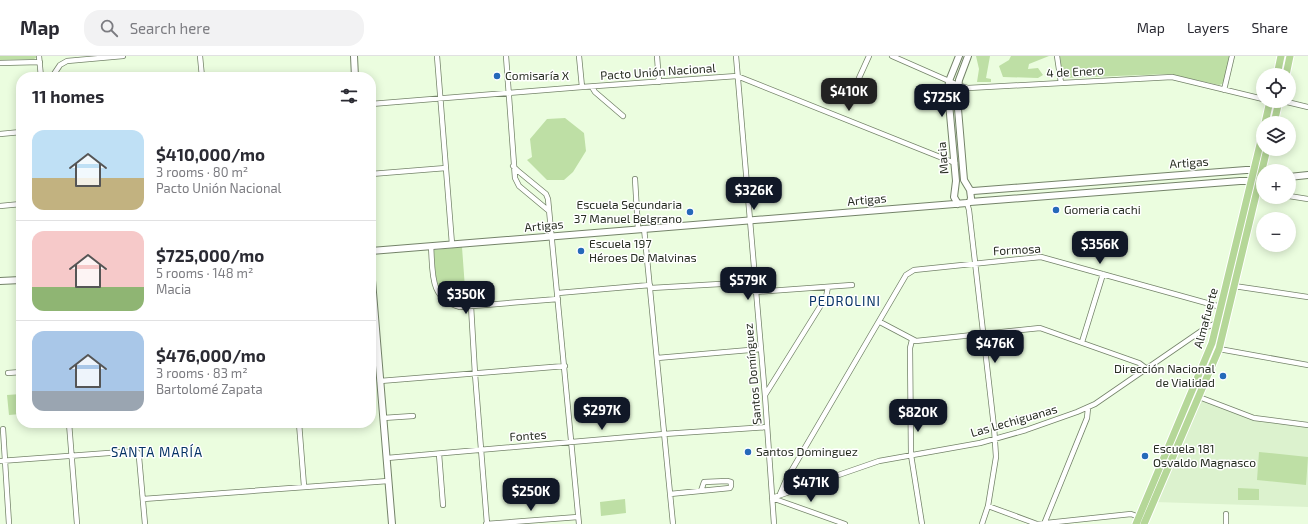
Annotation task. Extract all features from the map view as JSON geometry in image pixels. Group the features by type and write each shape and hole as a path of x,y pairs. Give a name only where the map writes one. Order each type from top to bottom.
{"main road":[{"path":"1278,68 1281,56"},
{"path":"1287,68 1290,56"},
{"name":"Almafuerte","path":"1136,524 1209,353 1257,156"},
{"name":"Almafuerte","path":"1144,524 1218,349 1256,204"}],"street":[{"path":"39,56 41,72"},
{"path":"55,72 60,64 67,60 123,56"},
{"path":"200,56 202,72"},
{"path":"354,56 355,72"},
{"path":"437,56 452,244"},
{"path":"506,56 515,178 519,186 550,212"},
{"path":"579,56 582,87"},
{"path":"656,56 659,82"},
{"name":"Santos Domínguez","path":"736,56 765,396 774,524"},
{"path":"859,78 869,56"},
{"name":"4 de Enero","path":"892,56 968,88 1172,77 1256,97"},
{"name":"Macia","path":"955,188 955,163 948,92 949,81 959,56"},
{"name":"Macia","path":"968,56 960,76 957,97 965,183 968,188"},
{"path":"1057,56 1061,83"},
{"path":"1224,90 1232,56"},
{"path":"0,63 40,62"},
{"name":"Pacto Unión Nacional","path":"376,104 737,76 955,163"},
{"path":"592,87 623,116"},
{"path":"1296,104 1308,107"},
{"path":"0,134 16,132"},
{"path":"514,166 546,194 548,199 579,524"},
{"path":"376,174 446,168"},
{"name":"Artigas","path":"968,188 973,191 1254,170"},
{"path":"1296,176 1308,175"},
{"path":"635,178 650,287 673,524"},
{"name":"Artigas","path":"968,202 1240,181 1256,182"},
{"path":"968,202 958,204 954,197 955,188 960,186 968,188 971,198 968,202 996,439 996,457 988,506 982,524"},
{"path":"1296,197 1308,199"},
{"path":"0,206 16,204"},
{"name":"Artigas","path":"376,252 452,244 958,204"},
{"path":"431,246 434,282 438,293 449,303 460,307 558,299"},
{"name":"Formosa","path":"880,322 909,272 918,269 1041,257 1221,307"},
{"path":"1082,342 1103,274"},
{"path":"0,282 16,280"},
{"path":"558,293 755,282"},
{"path":"756,292 852,285"},
{"path":"765,396 826,297 828,286"},
{"path":"1234,286 1308,297"},
{"path":"471,306 474,374 486,524 521,523 578,517"},
{"path":"780,494 786,480 880,322 912,340 921,342 1036,328 1082,342 1139,363 1147,369"},
{"name":"Las Lechiguanas","path":"772,498 879,461 996,439 1088,408 1207,327 1217,322"},
{"path":"376,331 392,524"},
{"path":"912,340 910,348 910,455 922,524"},
{"path":"657,358 761,349"},
{"path":"1218,349 1308,365"},
{"path":"380,381 565,366"},
{"path":"8,373 16,372"},
{"path":"1199,397 1254,418 1308,425"},
{"path":"1044,524 1087,418 1088,408"},
{"path":"383,418 413,416"},
{"name":"Fontes","path":"387,458 664,434 767,427"},
{"path":"69,428 77,524"},
{"path":"299,428 304,486"},
{"path":"3,429 2,461 9,524"},
{"path":"2,461 133,450 138,453 139,457 145,524"},
{"path":"439,454 443,504"},
{"path":"143,499 388,481"},
{"path":"670,494 701,491 730,488 732,486 731,482 727,481 704,482 701,491"},
{"path":"772,498 845,524"},
{"path":"988,506 1032,523 1044,524 1131,514 1139,517"},
{"path":"1226,514 1226,524"}],"shaded area":[{"path":"0,56 37,57 34,59 0,60"},
{"path":"976,56 990,56 986,78 991,79 991,82 977,82 979,69"},
{"path":"1011,56 1049,56 1029,64 1028,69 1038,68 1043,75 1038,78 1003,77 999,66 1009,60"},
{"path":"1060,56 1230,56 1224,81 1219,85 1169,74 1064,78 1062,74"},
{"path":"565,118 584,133 586,151 573,172 564,180 547,180 527,160 532,157 530,139 547,119"},
{"path":"462,247 466,302 458,302 447,298 439,287 434,250"},
{"path":"16,394 16,414 9,415 7,395"},
{"path":"1199,397 1254,418 1308,425 1308,507 1155,502"},
{"path":"1259,452 1308,457 1306,485 1257,480"},
{"path":"1238,488 1259,489 1259,500 1238,500"},
{"path":"625,499 626,513 601,516 600,502"}],"place":[{"name":"Comisaría X","path":"497,76"},
{"name":"Gomeria cachi","path":"1056,210"},
{"name":"Escuela Secundaria 37 Manuel Belgrano","path":"690,212"},
{"name":"Escuela 197 Héroes De Malvinas","path":"581,251"},
{"name":"Dirección Nacional de Vialidad","path":"1223,376"},
{"name":"Santos Dominguez","path":"748,452"},
{"name":"Escuela 181 Osvaldo Magnasco","path":"1145,456"}],"district":[{"name":"PEDROLINI","path":"845,301"},
{"name":"SANTA MARÍA","path":"157,452"}]}
